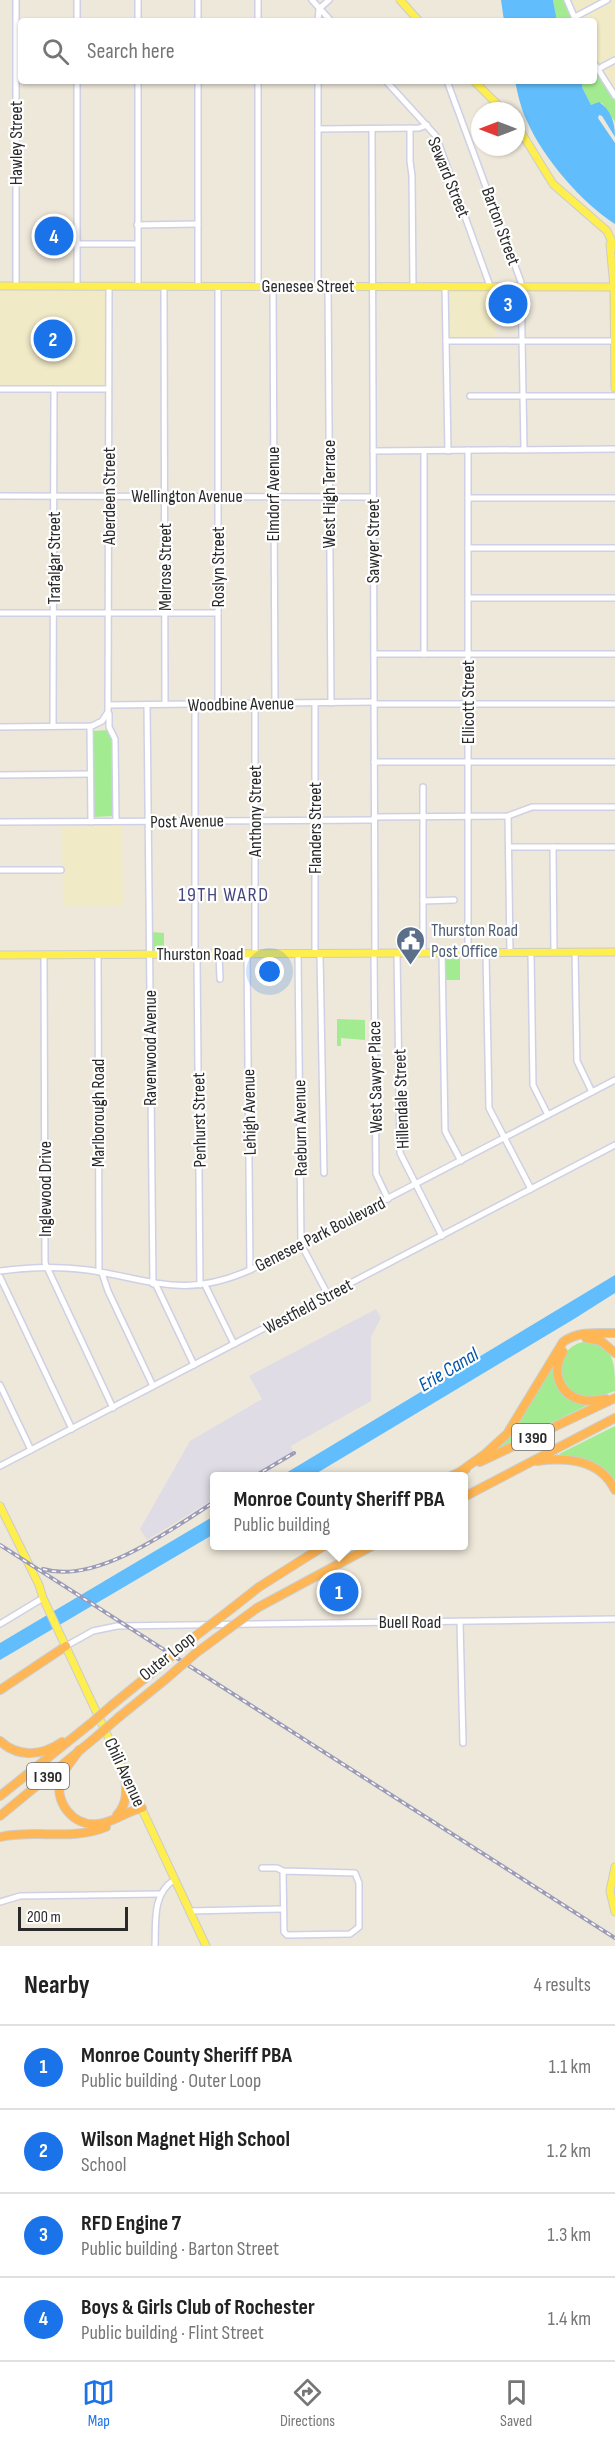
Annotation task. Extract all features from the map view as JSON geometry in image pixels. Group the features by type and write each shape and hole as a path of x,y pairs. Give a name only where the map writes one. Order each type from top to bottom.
{"highway":[{"path":"461,1471 507,1434 563,1342 581,1334 615,1333"},
{"path":"615,1353 599,1340 579,1340 563,1351 558,1360 557,1371 562,1387 574,1398 589,1401 615,1397"},
{"name":"I 390","path":"461,1471 615,1397"},
{"name":"I 390","path":"468,1495 615,1418"},
{"path":"530,1462 551,1459 578,1461 602,1473 615,1490"},
{"name":"Outer Loop","path":"0,1796 193,1638 259,1587 316,1550"},
{"name":"Outer Loop","path":"0,1816 196,1653 257,1608 363,1550"},
{"path":"0,1682 54,1650 66,1646"},
{"path":"0,1690 66,1646"},
{"path":"0,1741 16,1752 37,1753 58,1745 90,1724"},
{"path":"79,1750 62,1777 60,1796 65,1808 74,1818 87,1824 103,1823 142,1808"},
{"path":"115,1818 126,1798 125,1772"},
{"path":"0,1837 86,1833 112,1825 136,1814 142,1808"}],"main road":[{"path":"400,0 416,18"},
{"path":"477,84 495,102"},
{"path":"525,139 553,184 610,235 615,248"},
{"path":"603,228 612,252 615,286 615,388"},
{"name":"Genesee Street","path":"0,286 615,286"},
{"name":"Thurston Road","path":"0,955 615,952"},
{"name":"Chili Avenue","path":"0,1506 22,1558 66,1646 206,1946"},
{"path":"615,1867 610,1891 615,1912"}],"street":[{"name":"Hawley Street","path":"16,0 16,286"},
{"path":"77,0 77,18"},
{"path":"138,0 138,18"},
{"path":"198,0 198,18"},
{"path":"258,0 258,18"},
{"path":"312,0 328,18"},
{"path":"318,18 320,8 329,0"},
{"path":"569,0 575,18"},
{"path":"577,18 607,0"},
{"path":"615,60 598,69 615,96"},
{"path":"77,84 77,286"},
{"path":"138,84 138,286"},
{"path":"198,84 198,286"},
{"path":"258,84 258,286"},
{"path":"318,84 318,286"},
{"name":"Seward Street","path":"389,84 437,138 490,286"},
{"name":"Barton Street","path":"448,84 522,285 524,449"},
{"path":"318,129 410,128 427,125"},
{"path":"410,128 413,286"},
{"name":"Sawyer Street","path":"372,129 374,953"},
{"path":"137,225 198,224"},
{"path":"77,244 137,244"},
{"name":"Aberdeen Street","path":"110,286 109,727 115,739 116,821"},
{"name":"Melrose Street","path":"164,286 165,705"},
{"name":"Roslyn Street","path":"218,286 218,704"},
{"name":"Elmdorf Avenue","path":"273,286 275,703"},
{"name":"West High Terrace","path":"328,286 331,703"},
{"path":"445,286 448,451"},
{"path":"446,341 614,341"},
{"path":"0,389 108,389"},
{"name":"Trafalgar Street","path":"53,726 54,390"},
{"path":"470,396 615,396"},
{"path":"373,451 615,449"},
{"name":"Ellicott Street","path":"468,450 468,953"},
{"path":"424,451 424,654"},
{"name":"Wellington Avenue","path":"0,496 373,497"},
{"path":"468,498 615,498"},
{"path":"468,548 615,548"},
{"path":"468,598 615,598"},
{"path":"0,613 218,613"},
{"path":"374,654 615,654"},
{"name":"Woodbine Avenue","path":"109,706 275,703 615,704"},
{"name":"Flanders Street","path":"315,703 315,820 324,1173"},
{"name":"Penhurst Street","path":"195,704 194,820 203,1285 234,1344"},
{"name":"Anthony Street","path":"251,954 255,820 255,704"},
{"name":"Ravenwood Avenue","path":"147,705 154,1284 194,1365"},
{"path":"91,726 103,720 109,706"},
{"path":"91,726 91,822"},
{"path":"0,727 109,727"},
{"path":"374,762 615,762"},
{"path":"0,775 90,774"},
{"path":"423,787 423,953"},
{"name":"Post Avenue","path":"0,822 508,816 532,807 615,807"},
{"path":"508,816 510,953"},
{"path":"509,847 615,847"},
{"path":"553,847 554,952"},
{"path":"0,870 61,870"},
{"path":"423,901 454,900"},
{"path":"531,952 533,1085 548,1115"},
{"path":"575,952 577,1061 592,1092"},
{"name":"West Sawyer Place","path":"374,953 376,1174 388,1199"},
{"name":"Hillendale Street","path":"397,953 400,1153 442,1236"},
{"path":"442,953 445,1131 461,1161"},
{"path":"486,953 489,1108 531,1189"},
{"name":"Marlborough Road","path":"98,954 100,1273 153,1386"},
{"path":"219,954 220,980"},
{"name":"Lehigh Avenue","path":"250,1270 251,954"},
{"name":"Raeburn Avenue","path":"298,954 301,1244 328,1295"},
{"name":"Inglewood Drive","path":"45,955 46,1268 113,1407"},
{"name":"Genesee Park Boulevard","path":"0,1271 46,1268 100,1273 154,1284 203,1285 250,1270 615,1080"},
{"name":"Westfield Street","path":"0,1466 615,1145"},
{"path":"0,1277 72,1429"},
{"path":"0,1385 31,1450"},
{"path":"0,1624 43,1598"},
{"name":"Buell Road","path":"66,1646 93,1631 117,1626 615,1619"},
{"path":"460,1622 463,1743"},
{"path":"262,1868 277,1868 283,1871 355,1873 358,1877 359,1927 350,1935 286,1935 284,1932 283,1871"},
{"path":"155,1946 160,1894 164,1886 174,1880"},
{"path":"0,1902 20,1896 160,1894"},
{"path":"189,1911 284,1909"}],"shaded area":[{"path":"572,0 615,0 615,92 597,64 597,18 577,18"},
{"path":"0,291 106,291 106,386 0,387"},
{"path":"450,291 496,291 496,337 450,337"},
{"path":"122,826 123,905 63,906 62,827"},
{"path":"376,1309 381,1318 371,1337 371,1401 291,1446 293,1451 259,1472 210,1472 210,1501 147,1540 140,1529 190,1441 262,1399 249,1376"}],"green space":[{"path":"553,0 566,0 572,18 556,18"},
{"path":"597,72 615,100 615,122 602,103 591,105 582,84 597,84"},
{"path":"109,730 112,736 114,816 94,817 92,731"},
{"path":"151,932 164,933 164,951 152,951"},
{"path":"460,958 460,980 446,980 445,959"},
{"path":"337,1019 365,1020 365,1040 341,1038 341,1046 337,1046"},
{"path":"588,1341 604,1347 612,1358 615,1373 615,1391 593,1399 573,1395 561,1379 559,1372 561,1359 569,1349"},
{"path":"555,1363 556,1380 587,1404 586,1406 493,1451"},
{"path":"615,1426 615,1487 606,1476 559,1454"}],"water":[{"path":"501,0 553,0 556,18 504,18"},
{"path":"516,84 582,84 591,105 599,102 603,105 614,126 615,137 602,116 599,115 598,118 615,143 615,224 577,192 553,164 525,116 525,102 520,102"},
{"path":"615,1275 615,1293 574,1319 319,1472 288,1472"},
{"path":"210,1518 210,1536 0,1660 0,1643"}],"railway":[{"path":"262,1472 294,1453"},
{"path":"43,1569 64,1572 86,1569 109,1562 133,1552 210,1505"},
{"path":"0,1545 615,1938"}],"place":[{"name":"Boys & Girls Club of Rochester","path":"54,236"},
{"name":"RFD Engine 7","path":"508,304"},
{"name":"Wilson Magnet High School","path":"53,339"},
{"name":"Thurston Road Post Office","path":"410,966"},
{"name":"Monroe County Sheriff PBA","path":"339,1592"}],"district":[{"name":"19TH WARD","path":"224,894"}],"water label":[{"name":"Erie Canal","path":"448,1369"}]}
